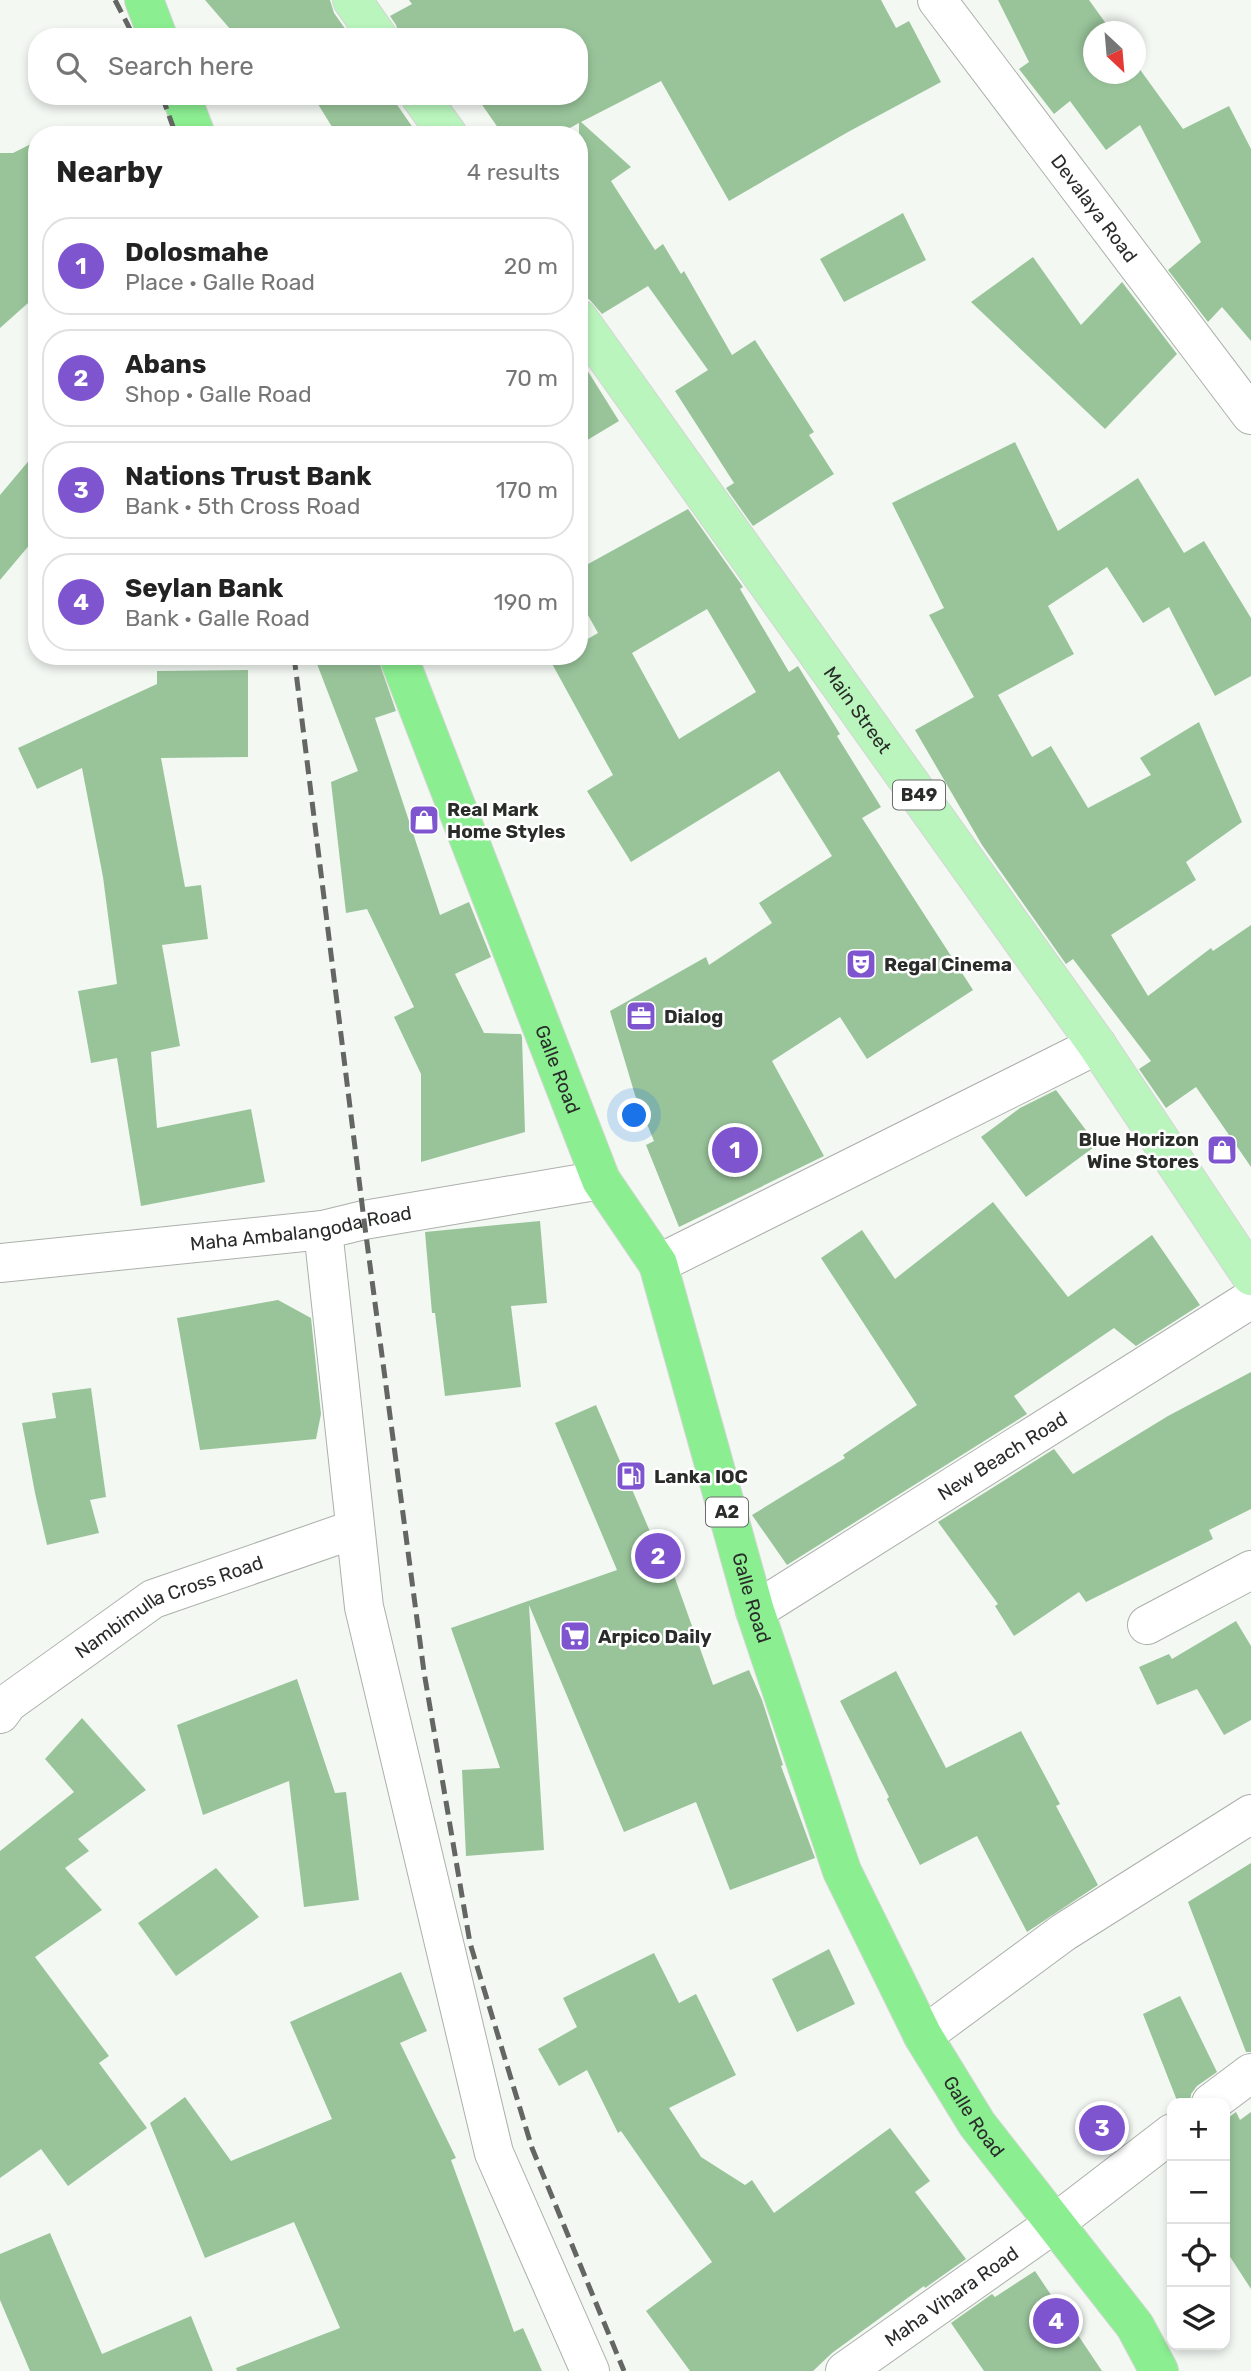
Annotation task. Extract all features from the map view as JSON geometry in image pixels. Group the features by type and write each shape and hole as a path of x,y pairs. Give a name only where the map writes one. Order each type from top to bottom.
{"highway":[{"path":"144,0 155,28"},
{"path":"184,105 193,126"},
{"name":"Galle Road","path":"401,665 601,1180 658,1264 755,1611 842,1871 923,2036 977,2124 1135,2326 1159,2371"}],"main road":[{"path":"352,0 372,28"},
{"path":"426,105 442,126"},
{"name":"Main Street","path":"588,332 1097,1045 1251,1276"}],"street":[{"name":"Devalaya Road","path":"936,0 1251,415"},
{"path":"658,1264 1097,1045"},
{"name":"Maha Ambalangoda Road","path":"0,1263 323,1230 364,1220 601,1180"},
{"path":"323,1230 364,1607 494,2153 590,2371"},
{"name":"New Beach Road","path":"755,1611 1251,1298"},
{"name":"Nambimulla Cross Road","path":"0,1714 8,1703 153,1599 355,1529"},
{"path":"1147,1625 1251,1570"},
{"path":"923,2036 1064,1932 1251,1814"},
{"path":"1218,2098 1251,2073"},
{"name":"Maha Vihara Road","path":"845,2371 1055,2223 1167,2137"}],"building":[{"path":"205,0 330,0 334,13 345,28 229,28"},
{"path":"409,0 881,0 896,28 909,21 941,82 729,201 661,81 581,122 585,126 579,126 579,123 574,126 497,126 482,105 588,105 588,28 397,28 390,16 412,4"},
{"path":"998,0 1089,0 1104,21 1083,21 1083,84 1146,84 1146,78 1183,129 1229,106 1251,149 1251,341 1222,307 1208,322 1168,270 1201,242 1140,125 1106,150 1070,101 1054,114 1019,69 1029,62"},
{"path":"319,105 397,105 412,126 331,126"},
{"path":"588,128 631,167 611,181 655,250 663,244 681,274 684,271 732,355 755,340 814,432 809,435 834,474 753,526 726,488 734,483 675,391 708,370 648,286 602,314 589,299"},
{"path":"28,146 28,303 0,328 0,153 13,153"},
{"path":"903,213 926,260 844,302 820,259"},
{"path":"1033,257 1081,325 1122,282 1177,354 1105,429 971,302"},
{"path":"588,371 619,421 588,440"},
{"path":"1015,442 1058,531 1138,478 1184,553 1204,541 1251,618 1251,676 1215,696 1169,607 1143,623 1107,567 1048,606 1074,654 998,695 1032,757 1051,746 1088,808 1151,775 1140,758 1199,722 1242,822 1186,862 1196,880 1111,935 1148,996 1211,948 1213,951 1251,925 1251,1167 1196,1087 1166,1108 1139,1069 1151,1061 1073,959 1066,964 982,845 915,730 974,697 929,615 944,608 892,503"},
{"path":"28,462 28,547 0,580 0,495"},
{"path":"688,509 743,587 740,589 789,672 798,666 840,734 837,736 881,807 862,818 973,990 867,1059 840,1017 772,1061 824,1156 679,1227 646,1145 654,1141 635,1095 610,1011 706,957 709,965 772,923 759,903 832,856 779,771 631,862 587,791 613,775 553,665 588,665 588,639 598,633 588,615 588,564","holes":["707,609 756,692 679,739 632,653"]},
{"path":"317,665 380,665 396,711 375,718 440,915 469,902 491,957 455,974 484,1033 521,1034 522,1037 525,1132 421,1162 421,1074 394,1017 414,1007 367,909 346,913 331,782 358,771"},
{"path":"248,670 248,757 161,758 185,887 201,885 208,939 162,945 180,1046 151,1052 157,1128 251,1109 265,1182 141,1206 117,1058 91,1063 78,991 117,984 103,877 82,768 37,789 18,748 157,684 157,671"},
{"path":"1056,1090 1097,1145 1026,1197 981,1137 1020,1108"},
{"path":"993,1202 1068,1297 1152,1235 1200,1305 1136,1346 1114,1328 1014,1396 1027,1414 787,1565 752,1515 845,1458 843,1455 917,1405 821,1258 862,1230 895,1279"},
{"path":"540,1221 547,1303 511,1306 521,1387 445,1396 435,1313 432,1313 425,1232"},
{"path":"278,1300 311,1318 321,1414 316,1439 200,1450 177,1318"},
{"path":"1251,1372 1251,1509 1209,1530 1213,1539 1086,1602 1079,1592 1014,1636 995,1606 998,1604 938,1522 1054,1449 1073,1474 1168,1416"},
{"path":"91,1388 106,1497 90,1500 99,1533 47,1545 22,1423 56,1418 52,1393"},
{"path":"596,1405 660,1555 666,1553 713,1685 749,1670 762,1700 783,1765 781,1766 815,1858 730,1890 696,1802 624,1832 529,1605 544,1850 466,1856 462,1770 500,1768 451,1628 617,1570 555,1423"},
{"path":"1236,1621 1251,1646 1251,1720 1224,1735 1197,1689 1157,1705 1139,1667 1169,1654 1172,1659"},
{"path":"896,1671 946,1768 1021,1731 1060,1804 1056,1806 1098,1885 1027,1932 977,1836 920,1865 840,1701"},
{"path":"297,1679 335,1793 346,1792 359,1900 304,1907 289,1781 203,1815 177,1725"},
{"path":"82,1718 146,1790 78,1839 89,1851 65,1868 102,1910 35,1957 109,2056 99,2063 147,2128 68,2186 41,2149 0,2178 0,1851 74,1792 45,1759"},
{"path":"1251,1863 1251,2052 1246,2052 1188,1902"},
{"path":"216,1868 259,1917 176,1976 138,1923"},
{"path":"829,1949 855,2004 797,2032 772,1979"},
{"path":"654,1953 679,2003 696,1994 736,2075 669,2108 701,2157 745,2185 752,2180 774,2213 890,2128 930,2181 915,2192 966,2259 832,2353 813,2371 690,2371 646,2311 712,2262 621,2131 618,2133 587,2070 559,2086 538,2049 577,2027 563,1998"},
{"path":"401,1972 427,2031 400,2043 456,2158 451,2160 514,2332 523,2328 542,2371 237,2371 236,2368 340,2328 294,2222 205,2258 150,2123 185,2097 231,2161 332,2119 290,2022"},
{"path":"1180,1996 1217,2072 1197,2086 1191,2098 1176,2098 1143,2014"},
{"path":"1236,2112 1240,2120 1251,2112 1251,2289 1230,2257 1230,2116"},
{"path":"50,2233 102,2354 191,2316 213,2371 30,2371 0,2300 0,2254"},
{"path":"1035,2271 1102,2371 984,2371 951,2323 992,2294 995,2297"}],"railway":[{"path":"115,0 129,28"},
{"path":"165,105 173,126"},
{"path":"295,665 364,1220 424,1672 470,1943 532,2148 624,2371"}],"place":[{"name":"Real Mark Home Styles","path":"424,820"},
{"name":"Regal Cinema","path":"861,964"},
{"name":"Dialog","path":"641,1016"},
{"name":"Dolosmahe","path":"735,1150"},
{"name":"Blue Horizon Wine Stores","path":"1222,1150"},
{"name":"Lanka IOC","path":"631,1476"},
{"name":"Abans","path":"658,1556"},
{"name":"Arpico Daily","path":"575,1636"},
{"name":"Nations Trust Bank","path":"1102,2128"},
{"name":"Seylan Bank","path":"1056,2321"}]}
